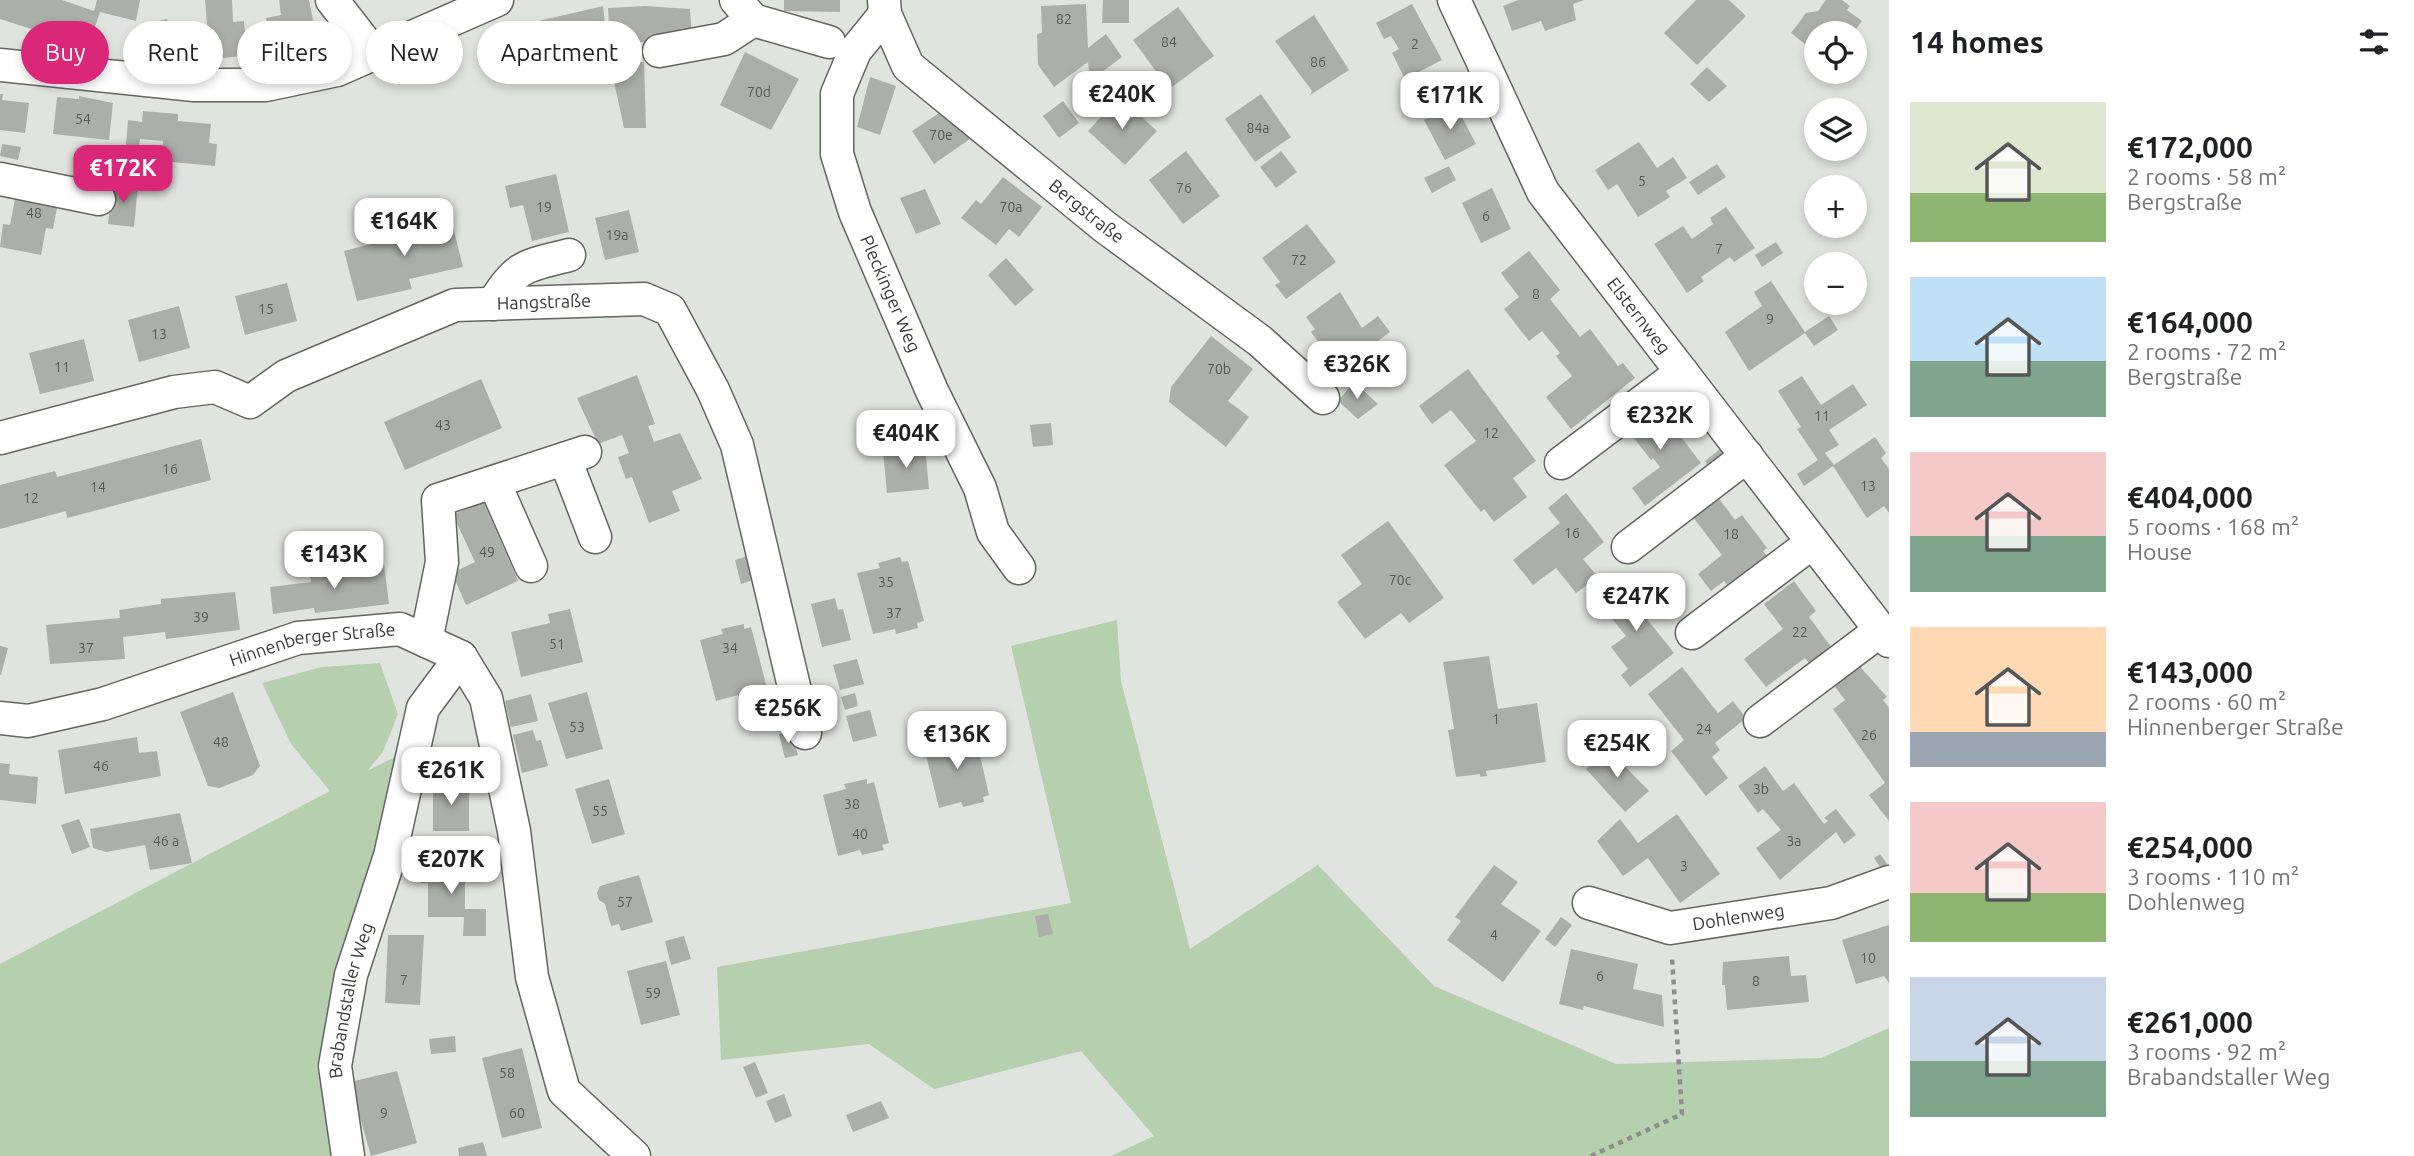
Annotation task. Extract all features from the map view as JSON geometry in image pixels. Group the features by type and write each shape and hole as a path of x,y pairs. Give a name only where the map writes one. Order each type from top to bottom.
{"street":[{"path":"332,0 366,44"},
{"path":"449,21 497,0"},
{"name":"Elsternweg","path":"1454,0 1543,192 1885,635"},
{"name":"Bergstraße","path":"885,7 908,66 1105,227 1260,341 1324,398"},
{"name":"Pleckinger Weg","path":"885,7 855,51 837,94 837,154 855,212 932,391 980,488 993,532 1019,568"},
{"path":"659,51 724,39 744,10 829,42"},
{"path":"0,65 235,87 299,79 337,69 366,57"},
{"path":"0,179 99,199"},
{"path":"493,304 507,280 522,267 569,255"},
{"name":"Hangstraße","path":"0,438 174,392 215,387 250,402 286,376 455,305 644,299 670,310 713,390 737,445 805,733"},
{"path":"1560,463 1682,372"},
{"path":"426,641 442,562 438,500 575,455 595,537"},
{"path":"1628,547 1746,456"},
{"path":"494,482 531,566"},
{"path":"1692,634 1813,542"},
{"name":"Hinnenberger Straße","path":"0,718 28,721 103,704 298,638 400,629 461,657"},
{"path":"1760,721 1885,635"},
{"path":"461,657 486,698 514,831 531,976 564,1090 634,1156"},
{"name":"Brabandstaller Weg","path":"348,1156 335,1066 351,975 390,856 423,708 461,657"},
{"name":"Dohlenweg","path":"1589,902 1670,928 1831,903 1889,882"}],"path":[{"path":"1591,1156 1682,1114 1670,928"}],"green space":[{"path":"1117,620 1121,681 1190,949 1318,865 1434,986 1616,1064 1821,1058 1889,1028 1889,1156 1111,1156 1154,1136 1081,1051 934,1089 869,1044 721,1060 717,967 1071,903 1011,646"},
{"path":"380,663 398,714 383,752 367,771 405,752 317,1066 333,1156 0,1156 0,964 330,791 291,744 262,683 322,667"}],"building":[{"path":"0,0 62,0 94,11 97,0 140,0 136,21 100,12 97,21 21,21 21,26 0,19"},
{"path":"205,0 232,0 233,22 237,22 237,57 223,58 223,21 207,21"},
{"path":"279,0 309,0 313,21 267,21 266,18 281,15"},
{"path":"784,0 840,0 840,12 784,11"},
{"path":"1103,0 1129,0 1129,23 1102,23"},
{"path":"1518,0 1584,0 1573,4 1576,20 1545,31 1541,21 1512,31 1503,6"},
{"path":"1696,0 1729,0 1746,16 1697,65 1664,33"},
{"path":"1826,0 1842,0 1850,6 1847,10 1862,21 1804,21 1804,43 1791,33 1806,13 1818,11"},
{"path":"1086,4 1088,48 1106,34 1122,57 1094,78 1089,71 1088,62 1054,87 1038,65 1037,34 1042,33 1041,6"},
{"path":"1412,4 1442,60 1405,79 1392,53 1399,49 1391,36 1384,39 1376,23"},
{"path":"603,6 605,21 539,21"},
{"path":"645,6 690,9 692,39 642,42 642,21 609,21 608,8"},
{"path":"1178,7 1214,56 1169,89 1133,40"},
{"path":"1314,15 1349,70 1310,95 1312,91 1275,41"},
{"path":"745,52 799,79 771,130 720,105"},
{"path":"642,62 646,128 624,128 615,84 642,84"},
{"path":"1707,67 1727,86 1709,102 1690,84"},
{"path":"870,77 896,86 880,135 857,127"},
{"path":"0,94 3,94 2,100 29,103 25,133 0,130"},
{"path":"1261,94 1291,137 1255,162 1225,119"},
{"path":"79,96 113,103 109,140 53,134 57,97 79,99"},
{"path":"1120,97 1157,131 1125,165 1088,131"},
{"path":"1063,101 1079,123 1059,138 1043,116"},
{"path":"1455,104 1476,144 1445,160 1424,120"},
{"path":"948,107 970,139 934,164 912,131"},
{"path":"143,111 178,114 178,121 211,124 209,143 217,144 215,166 161,161 163,141 140,139 139,146 126,145 128,120 142,122"},
{"path":"1639,142 1657,168 1673,157 1687,178 1666,191 1670,197 1638,217 1617,184 1608,190 1595,170"},
{"path":"2,144 21,147 18,160 0,156"},
{"path":"112,151 125,152 123,177 109,175"},
{"path":"1186,151 1220,196 1183,224 1149,180"},
{"path":"1281,151 1297,172 1276,188 1260,167"},
{"path":"1717,164 1726,177 1698,195 1689,182"},
{"path":"1449,166 1456,180 1432,193 1424,178"},
{"path":"556,174 569,232 532,241 523,205 510,208 505,186"},
{"path":"1003,177 1042,207 1019,237 1009,229 996,245 961,218 976,200 981,204"},
{"path":"112,183 138,186 134,227 108,224"},
{"path":"1492,188 1511,229 1481,243 1462,203"},
{"path":"925,189 941,224 916,234 900,198"},
{"path":"16,194 58,203 53,229 46,228 41,255 0,247 3,224 10,225"},
{"path":"1726,207 1755,248 1734,262 1730,257 1701,277 1704,281 1687,293 1654,244 1683,226 1692,239 1713,224 1710,218"},
{"path":"629,210 639,252 605,260 595,218"},
{"path":"450,215 463,267 409,279 412,289 357,301 344,251 398,237 396,229"},
{"path":"1307,224 1336,262 1286,299 1275,285 1280,282 1262,258"},
{"path":"1776,242 1783,253 1762,267 1755,255"},
{"path":"1529,251 1560,290 1550,299 1580,337 1590,329 1618,366 1623,363 1635,378 1571,429 1546,397 1572,376 1556,356 1560,353 1542,331 1529,341 1504,309 1519,297 1501,273"},
{"path":"1006,258 1034,290 1015,306 988,275"},
{"path":"1771,281 1805,332 1829,316 1838,330 1814,346 1805,333 1749,371 1725,332 1762,306 1754,292"},
{"path":"287,283 297,321 245,335 235,296"},
{"path":"1340,292 1362,328 1378,316 1390,332 1339,370 1311,332 1315,329 1306,317"},
{"path":"179,306 190,348 139,362 128,320"},
{"path":"1211,336 1253,369 1228,401 1249,417 1226,447 1169,402 1171,387"},
{"path":"84,339 94,381 40,394 29,353"},
{"path":"1468,369 1536,461 1513,478 1527,497 1494,522 1484,509 1481,512 1444,465 1476,441 1451,410 1432,424 1419,406"},
{"path":"637,375 655,424 648,426 654,442 680,433 702,479 672,491 680,511 649,523 632,477 626,479 618,457 629,453 622,435 598,444 577,398"},
{"path":"1802,376 1821,405 1853,384 1867,405 1829,430 1839,445 1825,453 1834,465 1875,437 1886,453 1881,458 1889,469 1889,513 1884,506 1867,518 1833,466 1804,486 1797,474 1818,460 1797,429 1801,427 1778,391"},
{"path":"481,379 502,428 405,470 384,422"},
{"path":"1354,382 1378,404 1358,419 1338,401"},
{"path":"1650,403 1657,414 1661,411 1701,463 1645,506 1632,488 1660,467 1653,458 1651,460 1623,424"},
{"path":"1051,423 1053,445 1033,447 1030,425"},
{"path":"201,439 211,480 67,518 66,511 0,529 0,485 55,471 57,477"},
{"path":"925,446 929,489 887,493 883,451"},
{"path":"1720,449 1728,460 1713,471 1705,461"},
{"path":"1714,492 1735,520 1742,515 1767,548 1763,551 1772,562 1733,593 1724,581 1711,591 1698,574 1722,555 1689,512"},
{"path":"1566,493 1604,542 1583,559 1598,577 1576,593 1556,568 1533,585 1513,560 1560,523 1548,508"},
{"path":"483,501 518,581 466,605 452,573 475,562 453,515"},
{"path":"1388,521 1444,598 1409,623 1401,613 1365,639 1337,602 1362,584 1341,555"},
{"path":"747,556 753,580 741,584 735,560"},
{"path":"900,557 902,562 908,561 924,621 917,623 918,628 896,634 895,629 873,634 857,573 880,568 878,563"},
{"path":"384,564 389,604 315,613 314,608 273,614 270,587 311,582 310,573"},
{"path":"1634,580 1657,611 1647,619 1674,653 1630,687 1621,675 1628,669 1611,647 1626,636 1601,605"},
{"path":"1794,581 1816,611 1809,617 1835,652 1813,668 1805,658 1766,687 1744,659 1783,629 1764,604"},
{"path":"235,592 240,630 166,639 165,632 123,637 125,659 50,664 46,625 120,618 119,610 161,604 161,599"},
{"path":"835,598 838,610 843,609 851,640 822,647 811,604"},
{"path":"570,609 583,662 521,677 511,632 550,623 548,614"},
{"path":"744,624 744,629 751,627 767,688 760,690 761,695 739,700 738,695 716,701 700,640 723,634 721,629"},
{"path":"0,646 8,648 1,675 0,675"},
{"path":"1489,656 1498,709 1537,703 1546,762 1486,771 1487,776 1480,777 1480,774 1456,777 1448,730 1454,729 1443,662"},
{"path":"857,659 864,684 840,690 833,665"},
{"path":"1855,661 1887,697 1883,700 1889,708 1889,821 1869,795 1885,783 1833,709 1845,700 1830,680"},
{"path":"1682,667 1718,713 1733,701 1746,718 1715,743 1720,750 1712,757 1728,778 1706,796 1671,751 1684,740 1648,694"},
{"path":"233,692 260,766 253,775 219,788 208,786 180,712"},
{"path":"587,692 603,749 566,759 548,703"},
{"path":"855,693 858,706 845,710 841,697"},
{"path":"531,694 538,721 511,727 505,701"},
{"path":"870,710 877,736 853,742 846,716"},
{"path":"533,730 536,741 541,740 548,766 522,773 513,735"},
{"path":"791,731 798,755 785,758 779,734"},
{"path":"967,731 968,736 975,734 989,795 983,797 984,802 963,807 961,802 939,808 924,747 946,741 945,736"},
{"path":"137,737 139,753 157,751 161,776 65,794 58,750"},
{"path":"1608,749 1649,791 1625,812 1586,769"},
{"path":"0,763 10,764 9,774 38,777 36,804 0,800"},
{"path":"1765,766 1783,791 1794,783 1824,824 1828,821 1824,818 1836,809 1856,835 1844,844 1836,832 1780,880 1756,848 1781,830 1763,809 1758,813 1738,786"},
{"path":"609,779 625,834 592,844 575,789"},
{"path":"867,779 867,784 874,782 889,843 882,845 884,850 862,855 860,850 838,856 823,795 846,789 844,784"},
{"path":"433,783 469,784 469,831 433,831"},
{"path":"180,813 192,863 150,870 145,845 106,852 93,848 90,829"},
{"path":"1677,814 1720,874 1680,903 1648,858 1623,876 1597,841 1620,819 1638,843"},
{"path":"79,819 90,847 72,854 61,825"},
{"path":"1880,854 1887,864 1881,869 1874,858"},
{"path":"421,862 465,863 465,909 486,909 486,936 463,936 464,917 428,917 428,883 421,883"},
{"path":"1494,865 1518,882 1501,904 1541,931 1503,982 1447,940 1461,921 1455,917"},
{"path":"639,875 653,922 621,931 619,924 611,926 605,904 599,900 597,893 600,886"},
{"path":"1048,914 1053,934 1039,937 1035,916"},
{"path":"1561,917 1572,925 1555,947 1545,939"},
{"path":"1889,925 1889,983 1884,976 1856,984 1842,940"},
{"path":"388,935 424,935 420,1005 385,1003"},
{"path":"684,936 691,959 671,965 665,941"},
{"path":"1571,949 1638,964 1633,989 1662,995 1664,1027 1584,1006 1583,1010 1559,1004"},
{"path":"1789,956 1791,976 1806,975 1809,1002 1727,1010 1725,985 1722,985 1723,962"},
{"path":"666,961 680,1015 641,1025 627,971"},
{"path":"455,1036 456,1052 431,1054 429,1039"},
{"path":"522,1048 542,1128 502,1138 482,1058"},
{"path":"755,1062 768,1093 756,1098 743,1067"},
{"path":"397,1071 417,1143 371,1156 350,1082"},
{"path":"784,1094 792,1116 775,1123 766,1101"},
{"path":"881,1101 889,1118 853,1132 846,1115"},
{"path":"483,1142 487,1156 459,1156 458,1148"}]}
